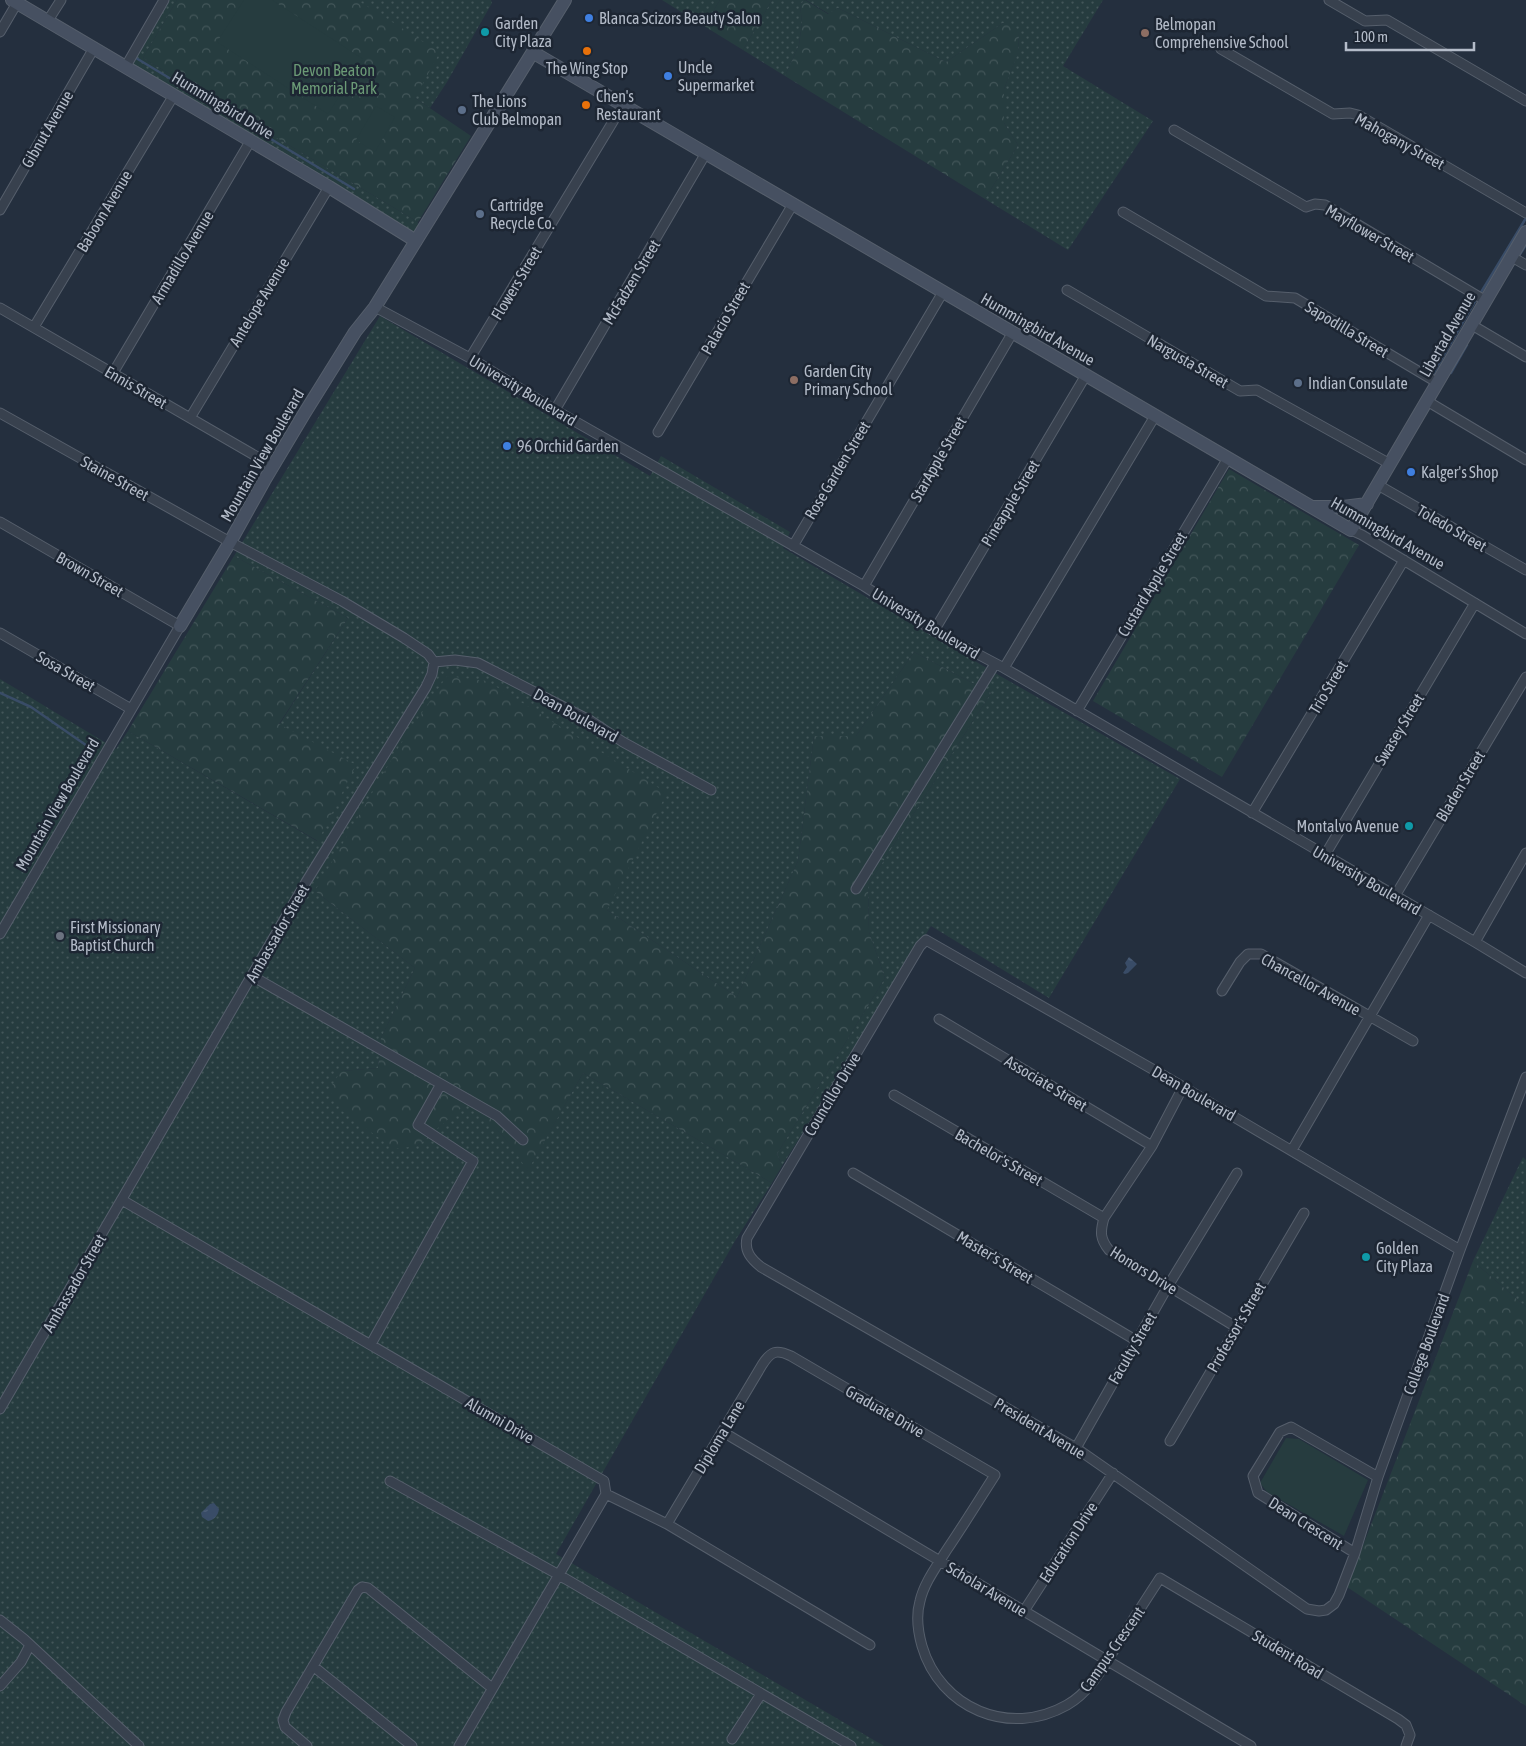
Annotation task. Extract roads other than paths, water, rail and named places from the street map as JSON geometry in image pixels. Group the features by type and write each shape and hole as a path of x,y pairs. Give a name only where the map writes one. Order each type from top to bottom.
{"street":[{"path":"47,22 61,0"},
{"path":"126,66 164,0"},
{"name":"Mountain View Boulevard","path":"0,934 273,466 355,332 376,307 565,0"},
{"path":"1329,0 1365,22 1387,20 1526,101"},
{"path":"0,32 14,1"},
{"name":"Hummingbird Drive","path":"14,1 329,187 416,241"},
{"name":"Gibnut Avenue","path":"0,210 94,48"},
{"name":"Mahogany Street","path":"1221,49 1333,114 1350,113 1358,115 1526,213"},
{"name":"Hummingbird Avenue","path":"534,53 1404,560 1526,634"},
{"name":"Baboon Avenue","path":"34,327 174,95"},
{"name":"Flowers Street","path":"470,358 623,105"},
{"name":"Mayflower Street","path":"1174,130 1306,207 1315,204 1324,205 1486,301"},
{"name":"Armadillo Avenue","path":"113,373 250,140"},
{"name":"McFadzen Street","path":"555,410 706,154"},
{"name":"Antelope Avenue","path":"190,418 329,187"},
{"name":"Palacio Street","path":"658,432 793,204"},
{"name":"Sapodilla Street","path":"1123,212 1266,296 1295,298 1438,383"},
{"name":"Libertad Avenue","path":"1351,530 1526,232"},
{"path":"1512,257 1526,265"},
{"name":"Nargusta Street","path":"1067,290 1240,391 1257,390 1390,464"},
{"name":"Rose Garden Street","path":"793,546 944,292"},
{"name":"University Boulevard","path":"376,307 470,358 555,410 864,586 934,631 1077,710 1475,942"},
{"name":"Ennis Street","path":"0,308 273,466"},
{"path":"1472,325 1526,357"},
{"name":"StarApple Street","path":"864,586 1013,332"},
{"name":"Pineapple Street","path":"934,631 1086,375"},
{"path":"1427,401 1526,460"},
{"name":"Staine Street","path":"0,413 230,542"},
{"path":"856,889 999,666 1155,416"},
{"name":"Custard Apple Street","path":"1077,710 1228,458"},
{"name":"Toledo Street","path":"1378,485 1526,570"},
{"path":"1312,507 1343,507 1367,504"},
{"name":"Brown Street","path":"0,522 180,626"},
{"path":"230,542 342,601 404,638 428,654 434,662"},
{"name":"Trio Street","path":"1252,813 1404,560"},
{"name":"Swasey Street","path":"1324,855 1475,603"},
{"name":"Sosa Street","path":"0,633 131,709"},
{"name":"Dean Boulevard","path":"434,662 455,660 478,663 591,721 623,742 711,790"},
{"name":"Ambassador Street","path":"0,1409 302,890 426,687 432,674 434,662"},
{"name":"Bladen Street","path":"1394,896 1526,677"},
{"path":"1526,853 1475,942 1526,973"},
{"path":"1292,1150 1429,916"},
{"name":"Dean Boulevard","path":"926,940 1292,1150 1460,1250"},
{"name":"Councillor Drive","path":"747,1252 747,1238 920,946 926,940"},
{"name":"Chancellor Avenue","path":"1222,991 1240,962 1248,954 1261,954 1413,1041"},
{"path":"252,976 497,1116 523,1140"},
{"name":"Associate Street","path":"939,1019 1152,1146"},
{"name":"College Boulevard","path":"1326,1610 1334,1604 1339,1595 1355,1553 1378,1477 1460,1250 1526,1077"},
{"path":"371,1344 473,1161 418,1125 441,1084"},
{"path":"1104,1218 1152,1146 1183,1087"},
{"name":"Bachelor's Street","path":"894,1095 1104,1218"},
{"name":"Faculty Street","path":"1076,1448 1168,1286 1237,1173"},
{"name":"Master's Street","path":"853,1174 1137,1341"},
{"name":"Alumni Drive","path":"122,1200 604,1480 606,1494"},
{"name":"Professor's Street","path":"1170,1441 1304,1213"},
{"name":"Honors Drive","path":"1104,1218 1101,1231 1102,1241 1109,1250 1236,1327"},
{"name":"President Avenue","path":"747,1252 761,1267 1076,1448 1308,1609 1326,1610"},
{"name":"Diploma Lane","path":"667,1524 762,1365 767,1357 774,1352"},
{"name":"Graduate Drive","path":"774,1352 782,1352 791,1356 995,1475"},
{"name":"Dean Crescent","path":"1355,1553 1258,1493 1254,1476 1280,1432 1291,1427 1378,1477"},
{"name":"Scholar Avenue","path":"723,1432 1251,1746"},
{"name":"Education Drive","path":"1024,1611 1112,1473"},
{"name":"Campus Crescent","path":"995,1475 940,1561 925,1587 920,1601 919,1636 925,1656 937,1678 956,1698 985,1714 1012,1719 1053,1712 1068,1704 1080,1695 1108,1660 1160,1578"},
{"path":"390,1481 559,1575 851,1746"},
{"path":"459,1746 606,1494 667,1524 870,1645"},
{"name":"Student Road","path":"1160,1578 1398,1719 1406,1725 1410,1735 1406,1746"},
{"path":"307,1746 286,1727 283,1720 358,1590 362,1587 368,1588 492,1688"},
{"path":"0,1620 30,1644 139,1746"},
{"path":"0,1686 21,1662 30,1644"},
{"path":"313,1666 412,1746"},
{"path":"732,1740 762,1694"}],"water":[{"path":"1129,957 1137,964 1125,974 1123,973 1127,967 1125,963"},
{"path":"214,1503 219,1509 215,1517 208,1521 202,1517 201,1513 210,1504"}],"waterway":[{"path":"136,58 354,189"},
{"path":"1480,294 1526,218"},
{"path":"1519,256 1526,245"},
{"path":"1432,376 1477,298"},
{"path":"1451,373 1467,345"},
{"path":"0,693 31,707 93,750"}],"place":[{"name":"Blanca Scizors Beauty Salon","path":"589,18"},
{"name":"Garden City Plaza","path":"485,32"},
{"name":"Belmopan Comprehensive School","path":"1145,33"},
{"name":"The Wing Stop","path":"587,51"},
{"name":"Uncle Supermarket","path":"668,76"},
{"name":"Chen's Restaurant","path":"586,105"},
{"name":"The Lions Club Belmopan","path":"462,110"},
{"name":"Cartridge Recycle Co.","path":"480,214"},
{"name":"Garden City Primary School","path":"794,380"},
{"name":"Indian Consulate","path":"1298,383"},
{"name":"96 Orchid Garden","path":"507,446"},
{"name":"Kalger's Shop","path":"1411,472"},
{"name":"Montalvo Avenue","path":"1409,826"},
{"name":"First Missionary Baptist Church","path":"60,936"},
{"name":"Golden City Plaza","path":"1366,1257"}],"park label":[{"name":"Devon Beaton Memorial Park","path":"334,79"}]}
